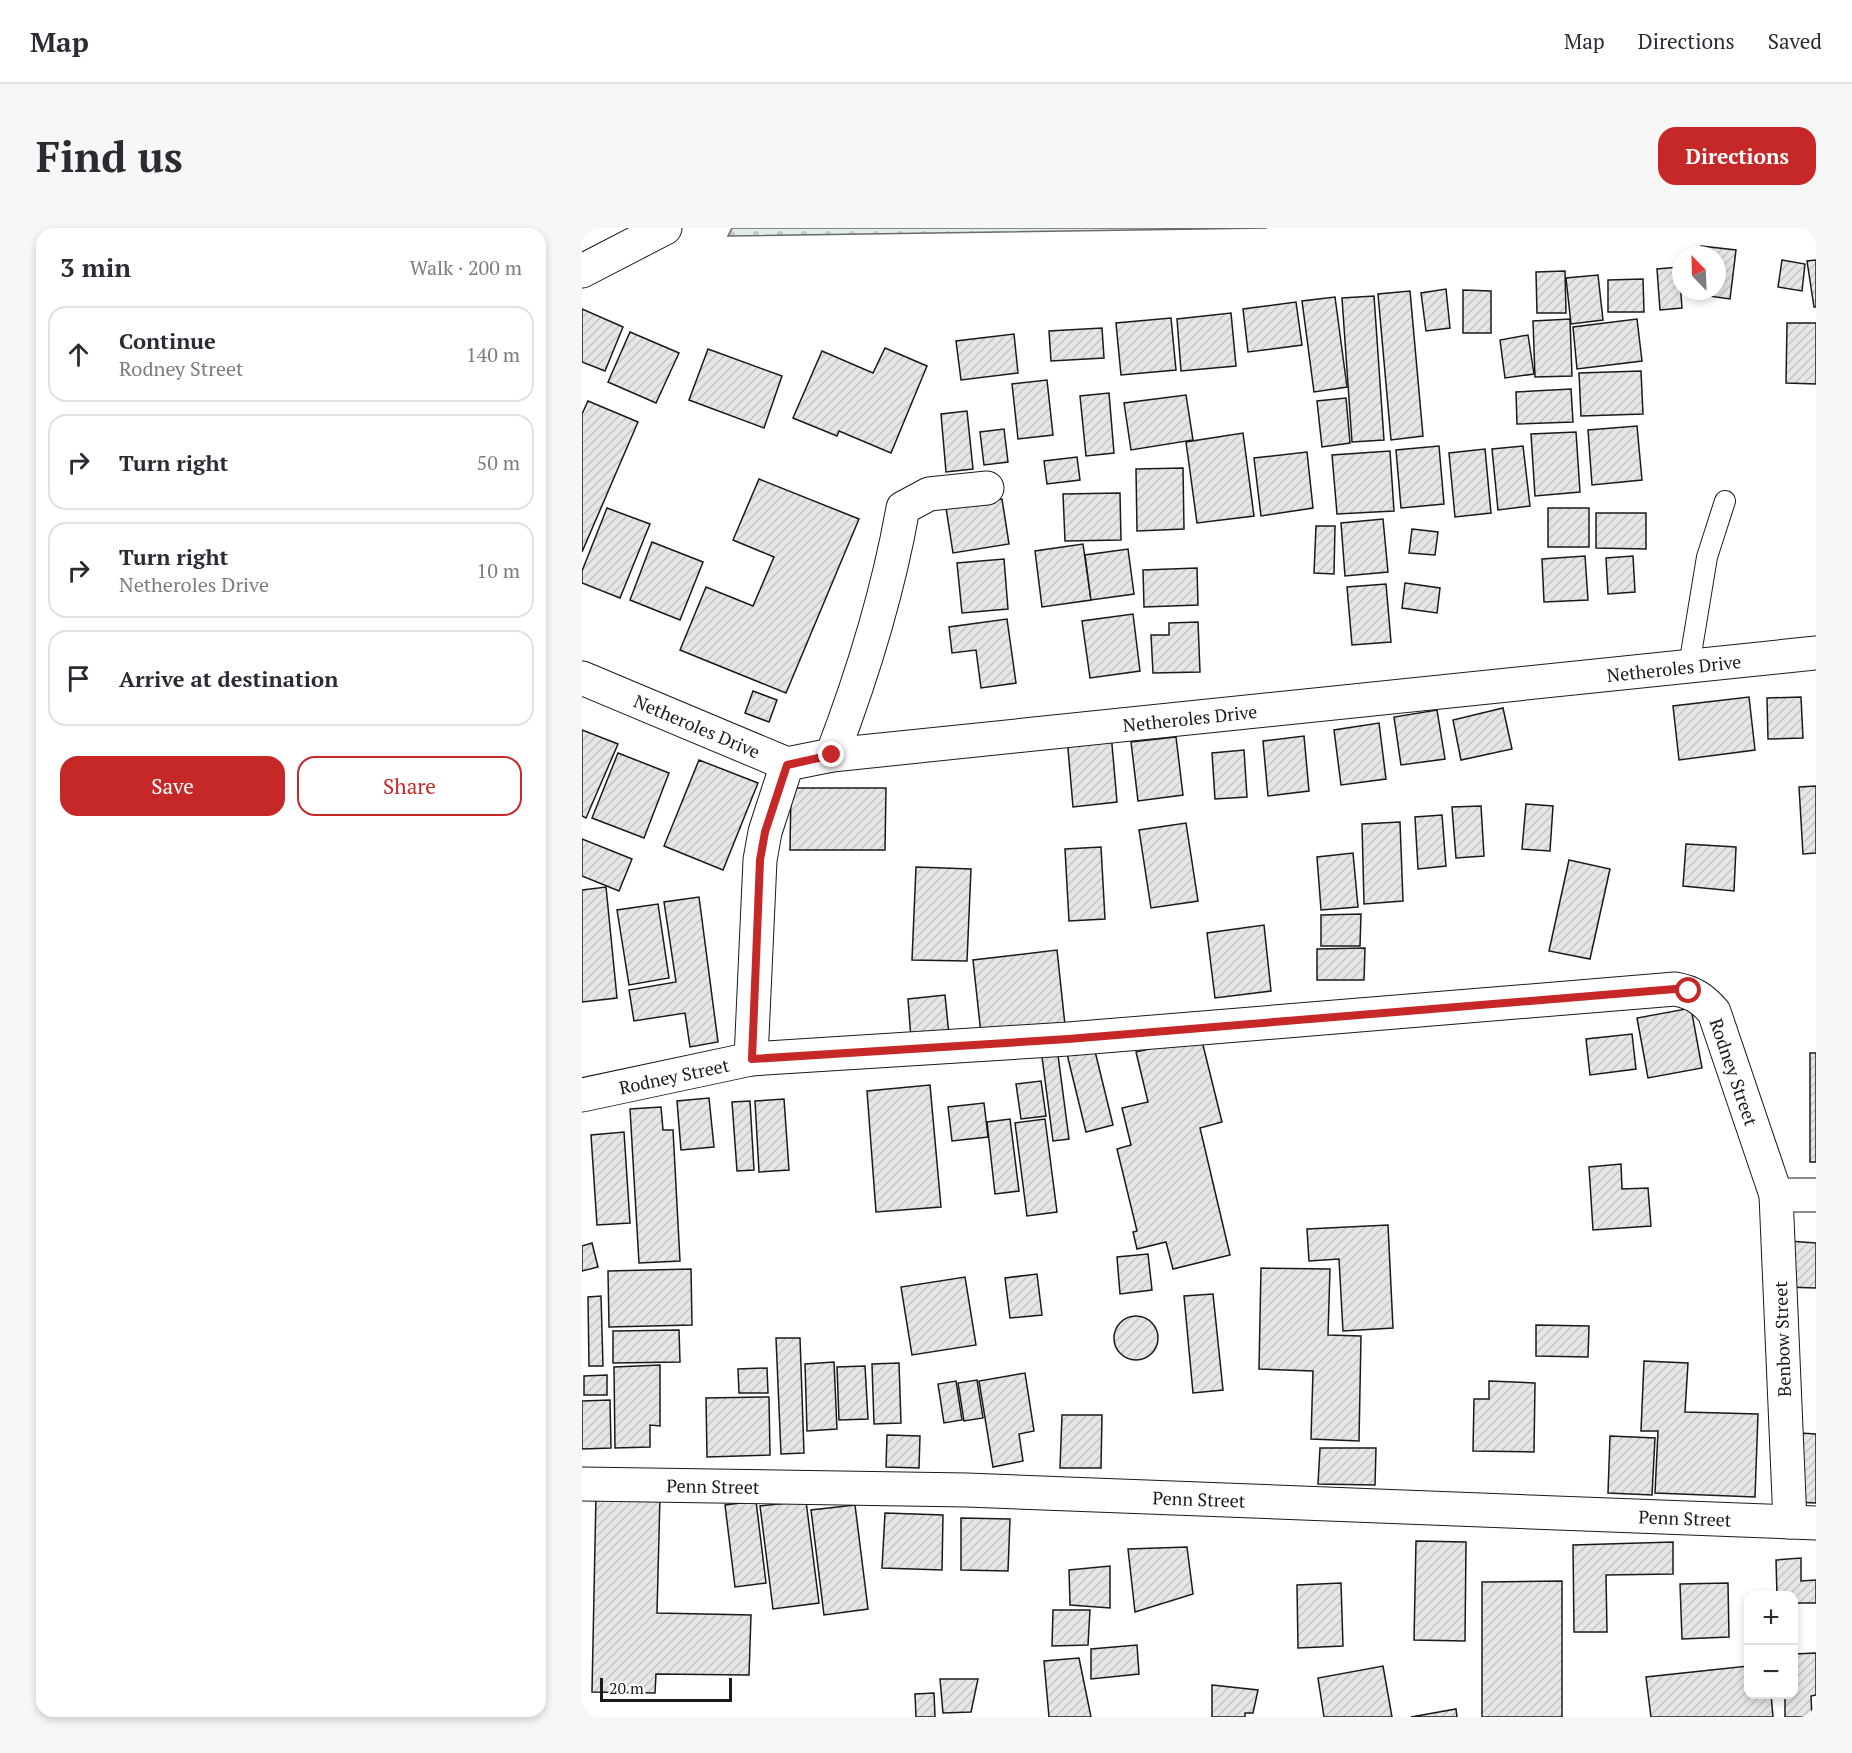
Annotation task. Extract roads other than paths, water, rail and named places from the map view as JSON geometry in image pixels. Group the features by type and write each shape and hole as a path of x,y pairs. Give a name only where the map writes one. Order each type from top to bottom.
{"street":[{"path":"582,271 665,228"},
{"path":"832,755 859,685 892,570 903,508 929,494 987,488"},
{"name":"Netheroles Drive","path":"582,678 787,765 832,755 1816,653"},
{"path":"752,1059 760,860 765,832 787,765"},
{"name":"Rodney Street","path":"582,1095 752,1059 1068,1039 1675,989 1689,991 1704,1000 1714,1012 1776,1195"},
{"path":"1776,1195 1816,1195"},
{"name":"Benbow Street","path":"1776,1195 1803,1523"},
{"name":"Penn Street","path":"582,1484 967,1490 1803,1523"}],"lane":[{"path":"1689,666 1707,557 1725,501"}]}
